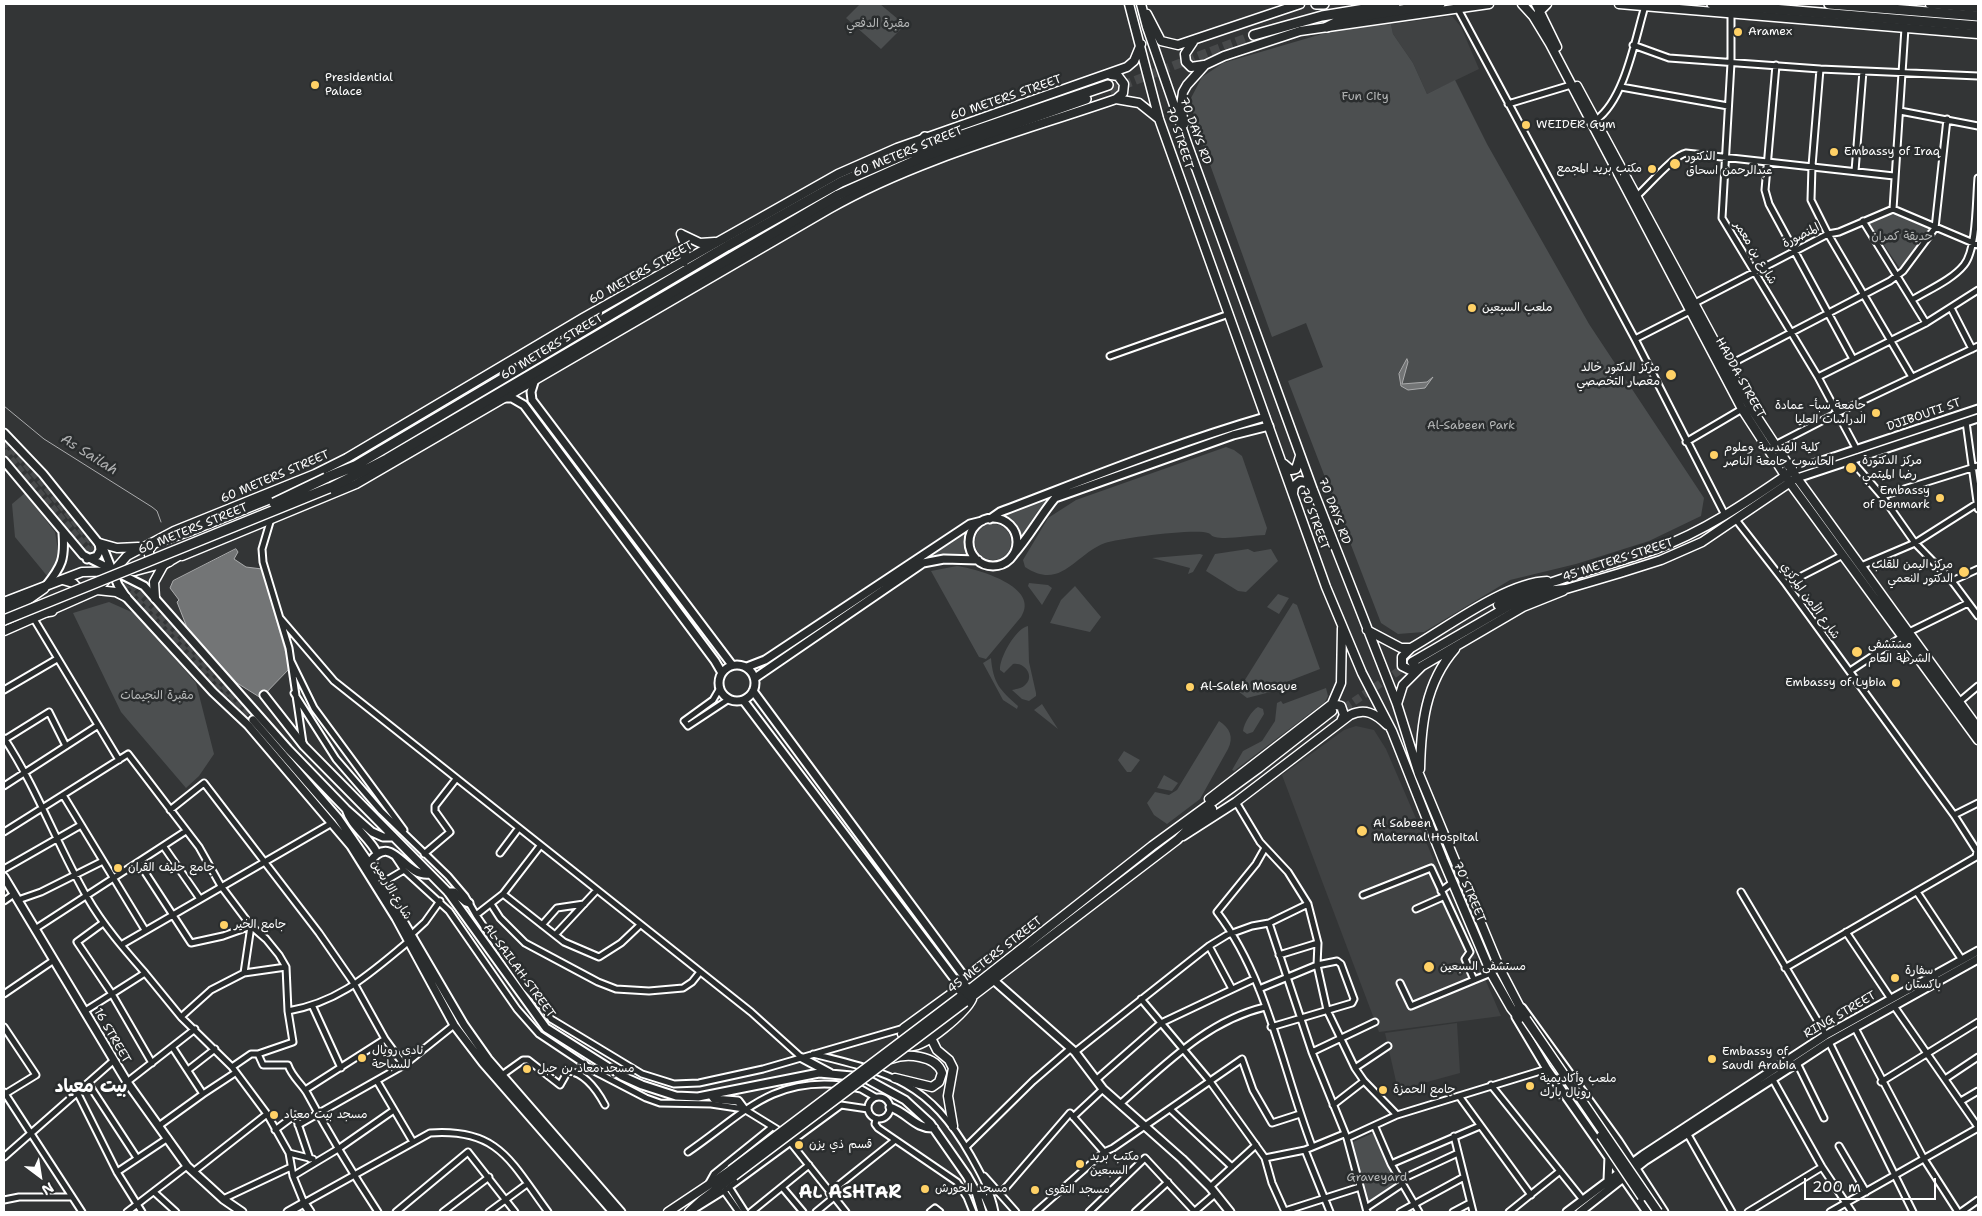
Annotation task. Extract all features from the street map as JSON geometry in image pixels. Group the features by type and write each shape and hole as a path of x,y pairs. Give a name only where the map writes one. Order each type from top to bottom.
{"highway":[{"path":"1316,4 1324,4"},
{"path":"1356,4 1318,11 1253,32 1322,16 1395,4"},
{"path":"1327,26 1352,17 1440,4"},
{"path":"1712,4 1844,20 1959,29 1978,26"},
{"path":"1830,4 1959,11 1978,16"},
{"name":"60 METERS STREET","path":"4,614 312,487 326,478 355,466 724,243 841,182 916,150 1109,83"},
{"name":"60 METERS STREET","path":"4,622 329,488 388,459 735,259 831,199 895,168 1109,83"},
{"path":"916,150 925,137"},
{"path":"724,243 735,259"},
{"path":"154,543 326,478"},
{"path":"164,564 181,552 314,497 329,488"},
{"path":"4,610 27,600 44,588"},
{"path":"4,622 32,612 52,611"}],"main road":[{"name":"70 STREET","path":"1129,4 1141,44 1159,119 1265,417 1343,626 1362,673 1392,731 1491,973 1524,1021"},
{"path":"1141,4 1161,41 1178,45 1193,42 1300,4"},
{"name":"70 DAYS RD","path":"1141,4 1147,27 1187,143 1300,454 1396,704 1420,774 1514,1006"},
{"path":"1193,42 1185,54 1186,62 1191,67 1205,65 1286,35 1327,26 1486,4"},
{"name":"HADDA STREET","path":"1522,4 1533,16 1692,307 1726,367 1775,445 1791,477 1861,566 1978,740"},
{"name":"HADDA STREET","path":"1536,4 1596,120 1638,195 1742,409 1791,477 1843,555 1978,728"},
{"path":"1539,12 1547,4"},
{"path":"1619,4 1731,14 1844,20 1905,28 1932,27"},
{"path":"1930,4 1959,11 1978,8"},
{"path":"1959,29 1978,34"},
{"name":"60 METERS STREET","path":"97,590 115,572 127,556 174,531 315,474 347,458 583,318 684,262 724,243 838,174 925,137 1109,83 1132,64 1141,44"},
{"path":"1187,143 1181,106 1183,92 1191,78 1205,65"},
{"path":"1109,83 1118,76 1124,84 1123,93 1116,98"},
{"name":"60 METERS STREET","path":"44,588 82,572 136,572 164,564 270,522 356,484 504,398 735,259 842,202 882,183 946,157 1116,98"},
{"path":"1116,98 1139,102 1159,119"},
{"path":"684,262 686,247 681,234 700,243 724,243"},
{"path":"535,378 530,392 532,400 601,494 732,665 747,667 764,660 921,560 978,560"},
{"path":"504,398 512,398 524,405 722,673"},
{"name":"DJIBOUTI ST","path":"1791,477 1856,450 1978,409"},
{"path":"1055,495 1022,546 1008,561 997,565 984,564 973,554 970,540 976,526 1000,512 1055,495 1231,427 1265,417"},
{"name":"DJIBOUTI ST","path":"1791,477 1851,460 1978,418"},
{"path":"1090,482 1233,435 1269,426"},
{"name":"شارع الاربعين","path":"4,433 43,474 99,543 115,572 118,585 126,597 213,692 248,725 335,821 350,846 412,934 464,1025 502,1075 621,1212"},
{"path":"1281,460 1288,468 1294,470 1298,466 1300,454"},
{"path":"4,462 88,559 139,583 155,598 288,749 346,809 377,834 393,837"},
{"name":"45 METERS STREET","path":"1791,477 1737,521 1702,542 1661,560 1566,589 1544,591 1520,600 1411,660 1494,607 1554,581 1657,549 1696,532 1791,477"},
{"path":"1293,494 1294,486 1300,481 1306,482 1314,490"},
{"path":"596,502 601,494"},
{"path":"755,678 970,524 986,520 1004,520 1014,530 1017,543 1013,555"},
{"path":"4,602 44,588 61,565 64,557 63,532"},
{"path":"88,559 94,558 98,553 99,543 123,548 154,543"},
{"path":"154,543 149,550 150,555 155,562 164,564 154,582 155,598"},
{"path":"1657,549 1661,560"},
{"path":"63,580 73,583 78,588 76,599"},
{"path":"1554,581 1534,581 1498,596 1411,648 1402,657 1402,666 1410,670 1422,666 1523,607 1547,599 1566,589"},
{"path":"4,631 97,590 116,592 126,597 128,587 139,583"},
{"path":"1333,710 1341,683 1343,626"},
{"path":"1367,630 1401,648 1411,648"},
{"path":"1420,774 1421,731 1425,710 1437,674 1459,644"},
{"path":"732,665 722,673 720,688 729,699 743,700 753,691 755,678 747,667"},
{"path":"1396,704 1403,685 1422,666"},
{"path":"753,691 963,975 967,987"},
{"name":"AL SAILAH STREET","path":"264,695 304,746 448,892 546,1028 606,1067 642,1085 676,1096 710,1095 795,1077 830,1073 863,1077 891,1091 917,1110 934,1128 976,1192 982,1212"},
{"path":"743,700 956,981 967,987"},
{"path":"1333,710 1341,706 1344,715 1342,719"},
{"name":"45 METERS STREET","path":"668,1212 710,1183 733,1173 887,1060 966,1000 1176,828 1189,814 1333,710"},
{"name":"45 METERS STREET","path":"690,1211 733,1173 966,1000 967,987 991,979 1177,840 1190,826 1333,710"},
{"path":"1177,840 1236,802 1342,719 1358,711 1366,711 1381,719 1392,731"},
{"name":"شارع الاربعين","path":"288,749 254,720 369,863 382,883 399,917 408,942 454,1026 483,1063 613,1212"},
{"path":"335,821 346,809"},
{"path":"346,809 349,819 368,837 377,853"},
{"path":"369,863 377,853 385,851 394,855 415,871 430,874"},
{"name":"16 STREET","path":"4,877 127,1082 160,1125 190,1169 223,1199 242,1212"},
{"path":"448,892 457,893 466,902 470,902"},
{"name":"RING STREET","path":"1644,1158 1721,1102 1891,999 1978,951"},
{"name":"RING STREET","path":"1644,1158 1717,1115 1797,1062 1827,1039 1855,1028 1978,959"},
{"path":"991,979 1072,1051 1104,1089 1210,1187 1230,1212"},
{"path":"966,1000 968,1008 920,1045 910,1046 902,1034 904,1028 955,992 967,987"},
{"path":"1514,1006 1547,1069 1608,1153 1647,1212"},
{"path":"1514,1006 1530,1016 1618,1141 1664,1212"},
{"path":"1524,1021 1652,1212"},
{"path":"1524,1021 1658,1212"},
{"path":"933,1036 936,1050 949,1060 953,1068 948,1096 953,1126"},
{"path":"887,1060 904,1054 914,1055 937,1066 942,1073 939,1082 932,1087 895,1078"},
{"path":"802,1058 830,1073"},
{"path":"710,1095 714,1099 738,1101 744,1109"},
{"path":"1721,1102 1719,1107 1724,1110"},
{"path":"890,1107 904,1113 919,1126 934,1128"},
{"path":"1714,1107 1718,1110 1717,1115"},
{"path":"1608,1153 1615,1152 1619,1148 1618,1141"},
{"path":"1608,1153 1611,1183"},
{"path":"1627,1156 1644,1158"},
{"path":"1580,1212 1611,1183 1644,1158"},
{"path":"1642,1177 1640,1170 1644,1158"},
{"path":"1567,1212 1611,1183 1632,1190"},
{"path":"976,1192 985,1196 994,1212"},
{"path":"1641,1203 1642,1195 1649,1192 1654,1195"},
{"path":"291,1212 304,1203 310,1212"}],"street":[{"path":"1596,120 1612,103 1621,87 1645,6"},
{"path":"1458,9 1635,339 1725,515"},
{"name":"شارع بن معمر","path":"1731,14 1731,63 1722,218 1818,377 1856,450"},
{"path":"1905,28 1894,176 1894,209 1978,246"},
{"path":"1633,45 1669,58 1820,69 1978,76"},
{"path":"1776,65 1765,190 1769,204 1793,250 1853,358"},
{"path":"1820,69 1811,200 1828,234 1912,378"},
{"path":"1855,171 1863,71"},
{"path":"1508,104 1572,85"},
{"path":"1621,87 1728,106"},
{"path":"1900,111 1978,126"},
{"path":"1726,367 1898,277 1935,228 1946,119"},
{"path":"1638,195 1680,154 1812,166 1894,176"},
{"path":"1912,300 1958,271 1965,264 1972,242 1978,178"},
{"name":"المنصورة","path":"1635,339 1793,250 1828,234 1839,232 1894,209"},
{"path":"1863,221 1926,322"},
{"path":"1818,377 1926,322 1978,290"},
{"path":"1951,308 1972,349"},
{"path":"1110,356 1229,314"},
{"path":"1775,445 1837,413 1978,346"},
{"path":"1686,442 1742,409"},
{"path":"1861,566 1915,543 1978,505 1966,422"},
{"path":"1851,460 1882,496 1915,543 1952,581 1978,616"},
{"path":"1882,496 1978,466"},
{"name":"شارع الأمن المركزي","path":"1737,521 1850,671 1978,851 1976,857 1917,892"},
{"path":"270,522 262,549 263,562 290,658 294,693 304,746"},
{"path":"1786,584 1843,555"},
{"path":"1952,581 1978,569"},
{"path":"1850,671 1906,634 1968,603"},
{"path":"280,618 334,680 518,829 751,1012 802,1058"},
{"path":"34,619 119,760"},
{"path":"290,658 314,708 415,845"},
{"path":"4,690 57,659"},
{"path":"1959,702 1978,686"},
{"path":"720,688 713,700 684,720 688,726 729,699"},
{"path":"294,693 336,759 381,811 448,876 470,902 476,915 526,988 556,1024 642,1074 664,1083 699,1083 763,1069 904,1028"},
{"path":"66,746 49,712 4,739 43,808 75,874 103,922 181,1016 232,1067 267,1114 289,1153 290,1167 304,1203 430,1133 454,1131 477,1136 500,1149 548,1212"},
{"path":"4,786 97,726"},
{"path":"4,832 128,754 199,847 222,886 251,926 266,939 286,967 288,1011 293,1042 258,1054 251,1054 232,1067"},
{"path":"424,854 450,832 435,811 435,806 456,779"},
{"path":"170,810 204,783 263,863 319,933 355,986 385,1039 404,1065"},
{"path":"63,795 145,930"},
{"path":"1236,802 1265,848 1288,872 1308,904 1318,943 1318,965 1327,1010 1355,1068 1364,1081 1397,1115"},
{"path":"1954,815 1978,803"},
{"path":"121,945 335,821"},
{"path":"4,868 81,825"},
{"path":"500,853 518,829"},
{"path":"35,929 114,880 186,831"},
{"path":"476,915 503,894 540,846"},
{"path":"164,847 200,899"},
{"path":"1265,848 1256,864 1217,912 1233,933 1254,979 1312,1146"},
{"path":"394,855 404,870 440,901 524,1017 539,1034 596,1072 634,1092 660,1102 712,1104 744,1109 783,1134 791,1142 829,1193 846,1212"},
{"path":"4,901 41,892 103,861"},
{"path":"139,863 174,914 191,943 223,936 251,926"},
{"path":"1363,895 1430,868 1470,952 1465,959 1474,980"},
{"path":"382,883 404,870"},
{"path":"1416,909 1442,894 1453,882"},
{"path":"555,935 596,891"},
{"path":"1741,892 1827,1039 1913,1212"},
{"path":"1784,968 1917,892 1962,960"},
{"path":"503,894 564,942 599,957 621,943 640,925"},
{"path":"412,934 425,922 440,901"},
{"path":"491,904 500,918 525,943 598,982 616,989 649,991 683,988 692,982 700,972"},
{"path":"542,925 557,908 585,904"},
{"path":"966,1147 1034,1081 1209,946 1233,933 1268,923 1308,904"},
{"path":"103,922 77,942 112,994 152,1063"},
{"path":"1268,923 1312,1052 1345,1136 1366,1210 1401,1182 1458,1153"},
{"path":"244,973 251,926"},
{"path":"1846,932 1891,999"},
{"path":"288,1011 313,1007 355,986 408,942"},
{"path":"1279,955 1318,943"},
{"path":"1209,946 1232,989"},
{"path":"4,994 54,960"},
{"path":"1258,989 1318,965 1339,962 1354,999 1352,1003 1272,1027"},
{"path":"181,1016 211,990 244,973 286,967"},
{"path":"85,1011 145,973"},
{"path":"1400,983 1411,1006 1491,973"},
{"path":"1097,1079 1161,1023 1254,979"},
{"path":"1141,999 1209,1080 1265,1158 1272,1183 1285,1212 1360,1187"},
{"path":"1830,1212 1978,1127 1894,1006"},
{"path":"313,1007 341,1068"},
{"path":"1120,1104 1182,1049 1227,1020 1265,1007"},
{"path":"1312,1052 1375,1022"},
{"path":"1881,1082 1978,1022"},
{"path":"298,1125 319,1115 404,1065 454,1026"},
{"path":"4,1027 36,1075 4,1093 29,1134 82,1212"},
{"path":"1855,1028 1881,1082 1924,1159 1959,1212 1978,1200"},
{"path":"127,1082 195,1029"},
{"path":"305,1090 385,1039"},
{"path":"1355,1068 1388,1046"},
{"path":"173,1048 203,1094"},
{"path":"188,1070 215,1049"},
{"path":"258,1054 263,1065 288,1065 292,1075 305,1090 354,1176 378,1212"},
{"path":"812,1054 879,1071 895,1078 935,1106 953,1126 966,1147 988,1189 994,1212"},
{"path":"1945,1079 1978,1057"},
{"path":"1036,1212 1104,1152 1242,1059 1253,1090 1272,1123 1300,1114"},
{"path":"502,1075 523,1060 528,1060 560,1085 568,1071 589,1081 598,1091 605,1105"},
{"path":"4,1157 113,1061"},
{"path":"1797,1062 1824,1118"},
{"path":"1265,1158 1305,1150 1312,1146 1374,1127 1397,1115 1547,1069"},
{"path":"589,1081 596,1072"},
{"path":"160,1125 235,1073"},
{"path":"1772,1078 1822,1167 1852,1212"},
{"path":"377,1081 413,1142"},
{"path":"1333,1105 1364,1081"},
{"path":"88,1083 137,1158"},
{"path":"688,1152 744,1109 766,1095 817,1084 861,1088 874,1097 884,1097 890,1107 886,1116 876,1119"},
{"path":"1491,1085 1583,1200"},
{"path":"1073,1117 1104,1089"},
{"path":"1961,1101 1978,1091"},
{"path":"77,1092 117,1172 142,1212"},
{"path":"1458,1096 1531,1195"},
{"path":"874,1097 868,1104 868,1109 876,1119"},
{"path":"690,1211 727,1189 841,1105 868,1109"},
{"path":"1170,1109 1232,1167"},
{"path":"293,1176 338,1149 394,1110"},
{"path":"1001,1193 1070,1113 1104,1152"},
{"path":"127,1212 267,1114"},
{"path":"276,1130 295,1115 310,1159"},
{"path":"876,1119 876,1126 894,1141 957,1182 967,1197 972,1212"},
{"path":"1391,1164 1480,1126"},
{"path":"1374,1127 1391,1164 1419,1212"},
{"path":"710,1183 714,1174 771,1128"},
{"path":"1687,1133 1732,1212"},
{"path":"1454,1136 1473,1212"},
{"path":"117,1172 168,1138"},
{"path":"829,1193 894,1141"},
{"path":"1210,1187 1256,1145"},
{"path":"1839,1146 1866,1192"},
{"path":"1305,1150 1330,1212"},
{"path":"396,1212 468,1152 515,1212"},
{"path":"289,1153 319,1161"},
{"path":"1089,1212 1145,1158 1195,1212 1215,1194"},
{"path":"751,1212 808,1165"},
{"path":"223,1199 290,1167"},
{"path":"1748,1212 1822,1167"},
{"path":"1509,1212 1560,1171"},
{"path":"980,1173 1001,1193 1016,1212"},
{"path":"443,1212 489,1177"},
{"path":"1400,1212 1464,1177"},
{"path":"1136,1212 1168,1182"},
{"path":"490,1212 527,1184"},
{"path":"782,1187 803,1212"},
{"path":"727,1189 739,1212"},
{"path":"727,1189 745,1212"},
{"path":"154,1192 176,1212"},
{"path":"4,1200 19,1197 71,1197"},
{"path":"816,1212 833,1198"},
{"path":"1453,1212 1470,1203"},
{"path":"930,1212 935,1208 940,1212"}],"shaded area":[{"path":"1452,16 1461,27 1479,69 1427,94 1413,63 1393,34 1391,24"},
{"path":"1407,359 1408,362 1402,384 1427,382 1433,377 1425,388 1408,390 1401,386 1399,374"},
{"path":"236,549 238,552 234,559 246,567 262,569 290,668 261,698 237,683 188,630 177,602 179,600 170,588 173,581"},
{"name":"Al Sabeen Maternal Hospital","path":"1356,726 1374,730 1386,749 1501,1016 1379,1032 1282,775 1344,730"},
{"path":"1457,1023 1460,1073 1398,1090 1385,1033"}],"green space":[{"name":"مقبرة الدفعي","path":"860,4 880,4 905,25 881,49 846,18"},
{"name":"Al-Sabeen Park","path":"1391,24 1393,34 1413,63 1427,94 1455,80 1487,144 1589,324 1704,498 1701,516 1649,541 1576,564 1510,580 1424,632 1398,634 1381,623 1288,381 1323,367 1306,323 1272,337 1194,120 1191,98 1202,77 1223,63 1332,31"},
{"name":"حديقة كمران","path":"1896,212 1931,229 1901,270 1869,223"},
{"path":"1226,447 1242,456 1267,528 1265,535 1220,538 1213,537 1208,533 1189,532 1141,536 1105,543 1094,548 1058,573 1048,575 1025,567 1023,560 1048,518 1076,500"},
{"path":"25,493 55,532 59,556 48,577 15,537 12,504"},
{"path":"1047,498 1048,501 1037,512 1020,541 1014,526 1001,516"},
{"path":"993,524 1000,525 1006,529 1010,535 1010,549 1006,555 1000,559 993,560 986,559 980,555 976,549 975,542 976,535 980,529 986,525"},
{"path":"970,528 968,542 972,557 948,554 926,558"},
{"path":"1248,549 1254,552 1271,549 1278,561 1246,592 1238,591 1206,571 1215,554"},
{"path":"1203,555 1193,572 1188,574 1190,568 1152,558"},
{"path":"957,566 979,571 1004,581 1015,588 1022,597 1025,606 1021,617 986,659 979,657 931,571"},
{"path":"1029,583 1048,585 1052,588 1042,605 1028,586"},
{"path":"1075,586 1101,617 1090,632 1050,623 1061,600"},
{"path":"1278,594 1289,598 1279,614 1267,607"},
{"name":"مقبرة النجيمات","path":"109,602 136,614 196,683 214,754 199,776 186,788 121,712 73,613"},
{"path":"1293,603 1297,605 1320,669 1276,686 1278,690 1247,698 1238,691"},
{"path":"1028,626 1029,662 1036,693 1036,696 1029,701 1022,699 1012,690 1022,687 1027,682 1029,675 1025,668 1021,665 1013,664 1004,673 1000,670 1002,658 1009,644 1018,632"},
{"path":"991,658 998,685 1018,706 1017,709 1003,700 983,663"},
{"path":"1326,688 1328,696 1325,702 1234,771 1232,770 1243,751 1262,741 1275,721 1277,703 1281,701 1283,704"},
{"path":"1042,704 1058,729 1034,710"},
{"path":"1258,707 1263,709 1264,714 1253,732 1247,734 1243,731 1245,724"},
{"path":"1219,721 1230,733 1231,741 1228,749 1200,799 1167,824 1154,815 1147,803 1155,792 1169,795 1177,790"},
{"path":"1124,751 1140,760 1131,772 1127,772 1118,760"},
{"path":"1164,775 1178,783 1172,791 1157,788"},
{"name":"Graveyard","path":"1373,1133 1397,1185 1368,1204 1351,1143"}],"waterway":[{"name":"As Sailah","path":"4,406 44,439 152,507 157,511 161,522"}],"tunnel":[{"path":"1110,90 1254,35"},
{"path":"4,441 38,478 103,556"},
{"path":"4,451 98,561"},
{"path":"115,577 186,652 239,713"},
{"path":"124,577 191,648 253,720"},
{"path":"1334,715 1412,662"}],"place":[{"name":"Aramex","path":"1738,32"},
{"name":"Presidential Palace","path":"315,85"},
{"name":"WEIDER Gym","path":"1526,125"},
{"name":"Embassy of Iraq","path":"1834,152"},
{"name":"الدكتور عبدالرحمن اسحاق","path":"1675,164"},
{"name":"مكتب بريد المجمع","path":"1652,169"},
{"name":"ملعب السبعين","path":"1472,308"},
{"name":"مركز الدكتور خالد معصار التخصصي","path":"1671,375"},
{"name":"جامعة سبأ- عمادة الدراسات العليا","path":"1876,413"},
{"name":"كلية الهندسة وعلوم الحاسوب جامعة الناصر","path":"1714,455"},
{"name":"مركز الدكتورة رضا الميتمي","path":"1851,468"},
{"name":"Embassy of Denmark","path":"1940,498"},
{"name":"مركز اليمن للقلب الدكتور النعمي","path":"1964,572"},
{"name":"مستشفى الشرطة العام","path":"1857,652"},
{"name":"Embassy of Lybia","path":"1896,683"},
{"name":"Al-Saleh Mosque","path":"1190,687"},
{"name":"Al Sabeen Maternal Hospital","path":"1362,831"},
{"name":"جامع حليف القران","path":"118,868"},
{"name":"جامع الخير","path":"224,925"},
{"name":"مستشفى السبعين","path":"1429,967"},
{"name":"سفارة باكستان","path":"1895,978"},
{"name":"نادي رويال للسباحة","path":"362,1058"},
{"name":"Embassy of Saudi Arabia","path":"1712,1059"},
{"name":"مسجد معاذ بن جبل","path":"527,1069"},
{"name":"ملعب وأكاديمية رويال بارك","path":"1530,1086"},
{"name":"جامع الحمزة","path":"1383,1090"},
{"name":"مسجد بيت معياد","path":"274,1115"},
{"name":"قسم ذي يزن","path":"799,1145"},
{"name":"مكتب بريد السبعين","path":"1080,1164"},
{"name":"مسجد الحورش","path":"925,1189"},
{"name":"مسجد التقوى","path":"1035,1190"}],"district":[{"name":"بيت معياد","path":"91,1087"},
{"name":"AL ASHTAR","path":"850,1193"}],"park label":[{"name":"Fun City","path":"1365,97"}]}
